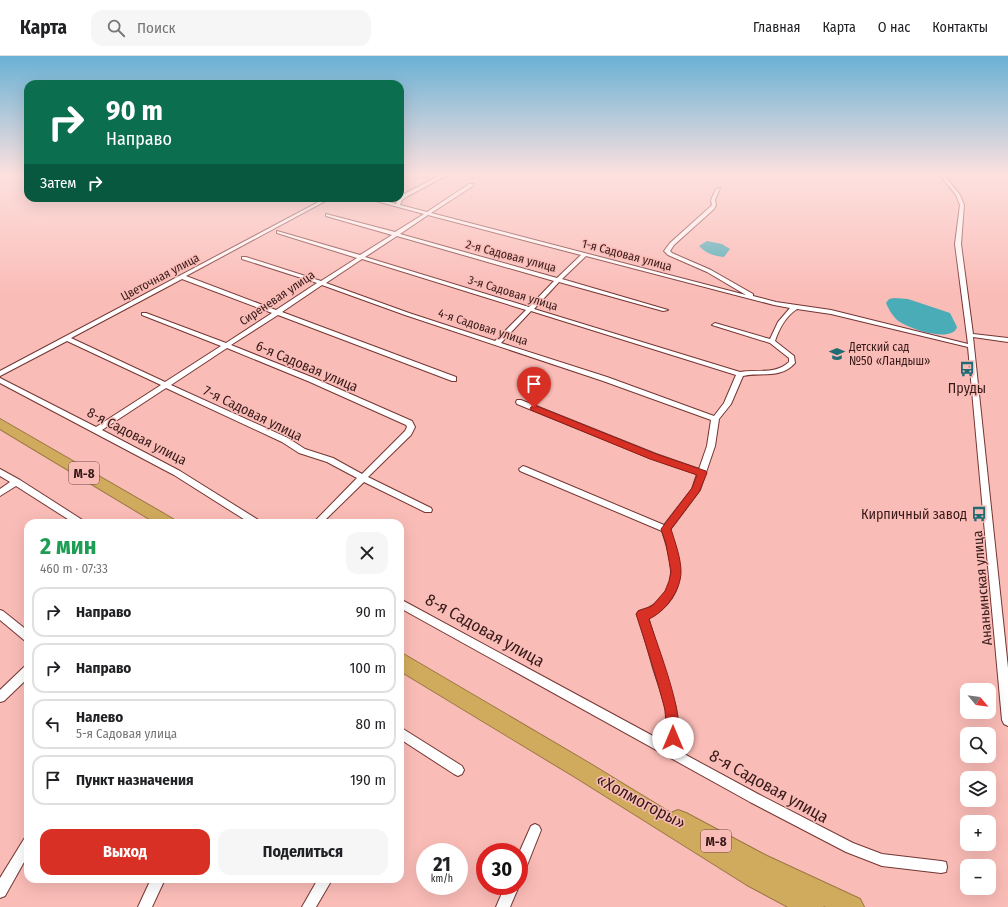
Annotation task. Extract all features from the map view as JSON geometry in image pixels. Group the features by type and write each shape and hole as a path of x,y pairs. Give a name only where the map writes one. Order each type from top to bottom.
{"highway":[{"name":"М-8","path":"0,423 161,519"},
{"name":"«Холмогоры»","path":"404,663 582,770 749,874 812,907"},
{"name":"«Холмогоры»","path":"582,770 760,864 852,907"}],"street":[{"name":"Цветочная улица","path":"0,374 300,214"},
{"name":"Сиреневая улица","path":"96,431 427,214"},
{"name":"1-я Садовая улица","path":"427,214 776,304 850,317 970,346"},
{"path":"706,214 672,244 667,251 670,254 709,271 746,296"},
{"name":"Ананьинская улица","path":"962,214 958,244 970,335 1008,720"},
{"name":"2-я Садовая улица","path":"328,215 665,310"},
{"name":"3-я Садовая улица","path":"279,232 740,374"},
{"path":"497,343 585,254"},
{"name":"4-я Садовая улица","path":"244,258 321,283 407,314 605,379 715,419"},
{"path":"183,277 278,311 454,378"},
{"path":"772,342 777,330 792,306"},
{"name":"6-я Садовая улица","path":"144,314 226,346 409,423 411,427 408,433 363,478"},
{"path":"666,529 696,490 712,442 715,419 727,404 740,374 748,372 778,372 790,366 792,361 792,357 772,342 715,325"},
{"path":"970,335 1008,340"},
{"name":"7-я Садовая улица","path":"68,339 285,440 302,451 330,460 428,510"},
{"name":"8-я Садовая улица","path":"0,380 196,484 252,519"},
{"path":"519,402 653,456 702,473"},
{"path":"523,469 666,529"},
{"path":"0,472 75,519"},
{"path":"321,519 363,478"},
{"path":"0,494 17,482"},
{"path":"666,529 676,568 674,581 669,594 662,603 649,614 642,614 671,708 673,738 669,751"},
{"name":"8-я Садовая улица","path":"404,605 754,798 855,851 888,861 942,867"},
{"path":"0,614 24,634"},
{"path":"0,697 24,675"},
{"path":"404,736 458,770"},
{"path":"528,847 535,830"},
{"path":"0,891 24,850"},
{"path":"145,907 156,883"},
{"path":"309,907 323,883"},
{"path":"503,907 508,895"}],"water":[{"path":"707,241 722,244 730,249 724,257 708,253 699,246"},
{"path":"889,299 908,299 950,313 957,327 953,332 938,334 928,333 901,323 896,319 886,303"}],"place":[{"name":"Детский сад №50 «Ландыш»","path":"837,354"},
{"name":"Пруды","path":"967,369"},
{"name":"Кирпичный завод","path":"979,514"}],"route":[{"path":"534,408 653,456 702,473 696,490 666,529 671,544 676,572 669,594 656,610 649,614 642,614 671,708 673,738"}]}
